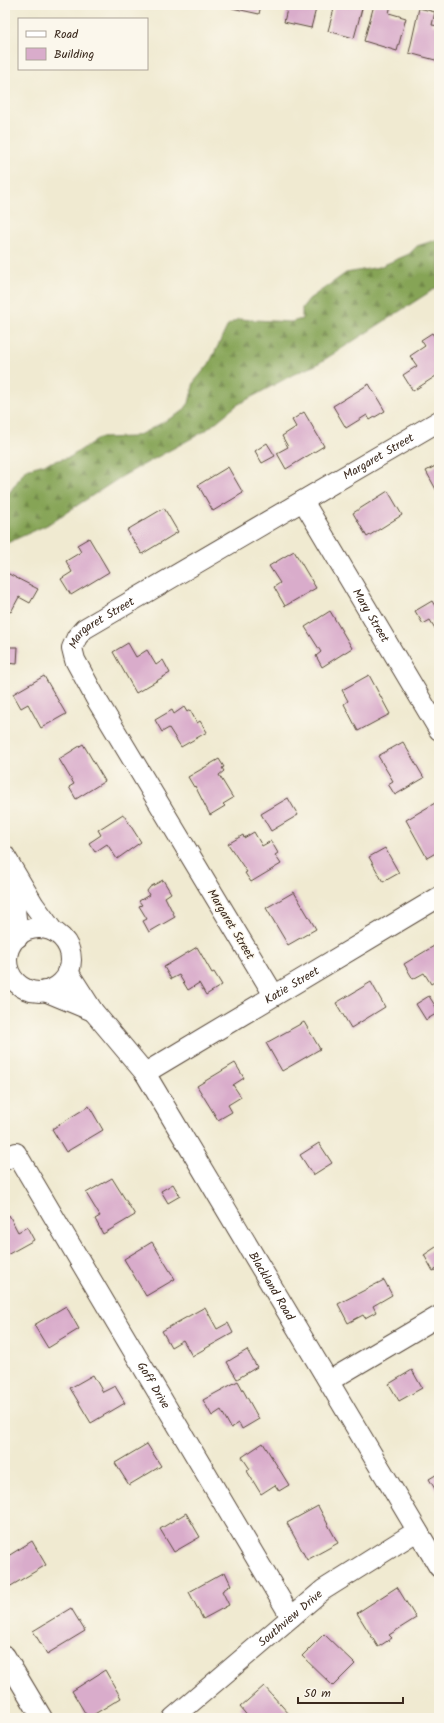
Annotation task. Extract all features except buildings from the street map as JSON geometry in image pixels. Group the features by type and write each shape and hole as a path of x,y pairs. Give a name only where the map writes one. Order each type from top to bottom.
{"street":[{"name":"Margaret Street","path":"274,995 95,697 75,660 72,648 77,637 84,629 439,421"},
{"name":"Mary Street","path":"303,501 439,730"},
{"path":"5,856 34,905 53,931 62,938 68,946 71,956 68,972 60,985 45,991 30,991 13,979 8,970 6,957 9,948 18,937 32,929 43,928 53,931"},
{"path":"5,886 14,900 18,937"},
{"name":"Katie Street","path":"145,1073 439,896"},
{"name":"Blackland Road","path":"68,972 93,1011 145,1073 439,1568"},
{"path":"5,996 24,988"},
{"name":"Blackland Road","path":"45,991 93,1011"},
{"name":"Goff Drive","path":"11,1156 291,1617"},
{"path":"329,1381 439,1316"},
{"name":"Southview Drive","path":"173,1718 323,1590 417,1531"},
{"path":"5,1656 42,1718"}],"green space":[{"path":"439,239 439,286 316,365 296,373 237,405 205,431 121,477 47,525 5,544 5,499 26,469 70,457 99,438 132,437 143,433 182,412 189,403 194,382 209,364 228,325 238,319 291,322 302,319 302,308 309,299 346,273 379,267 409,254 417,246"}]}
